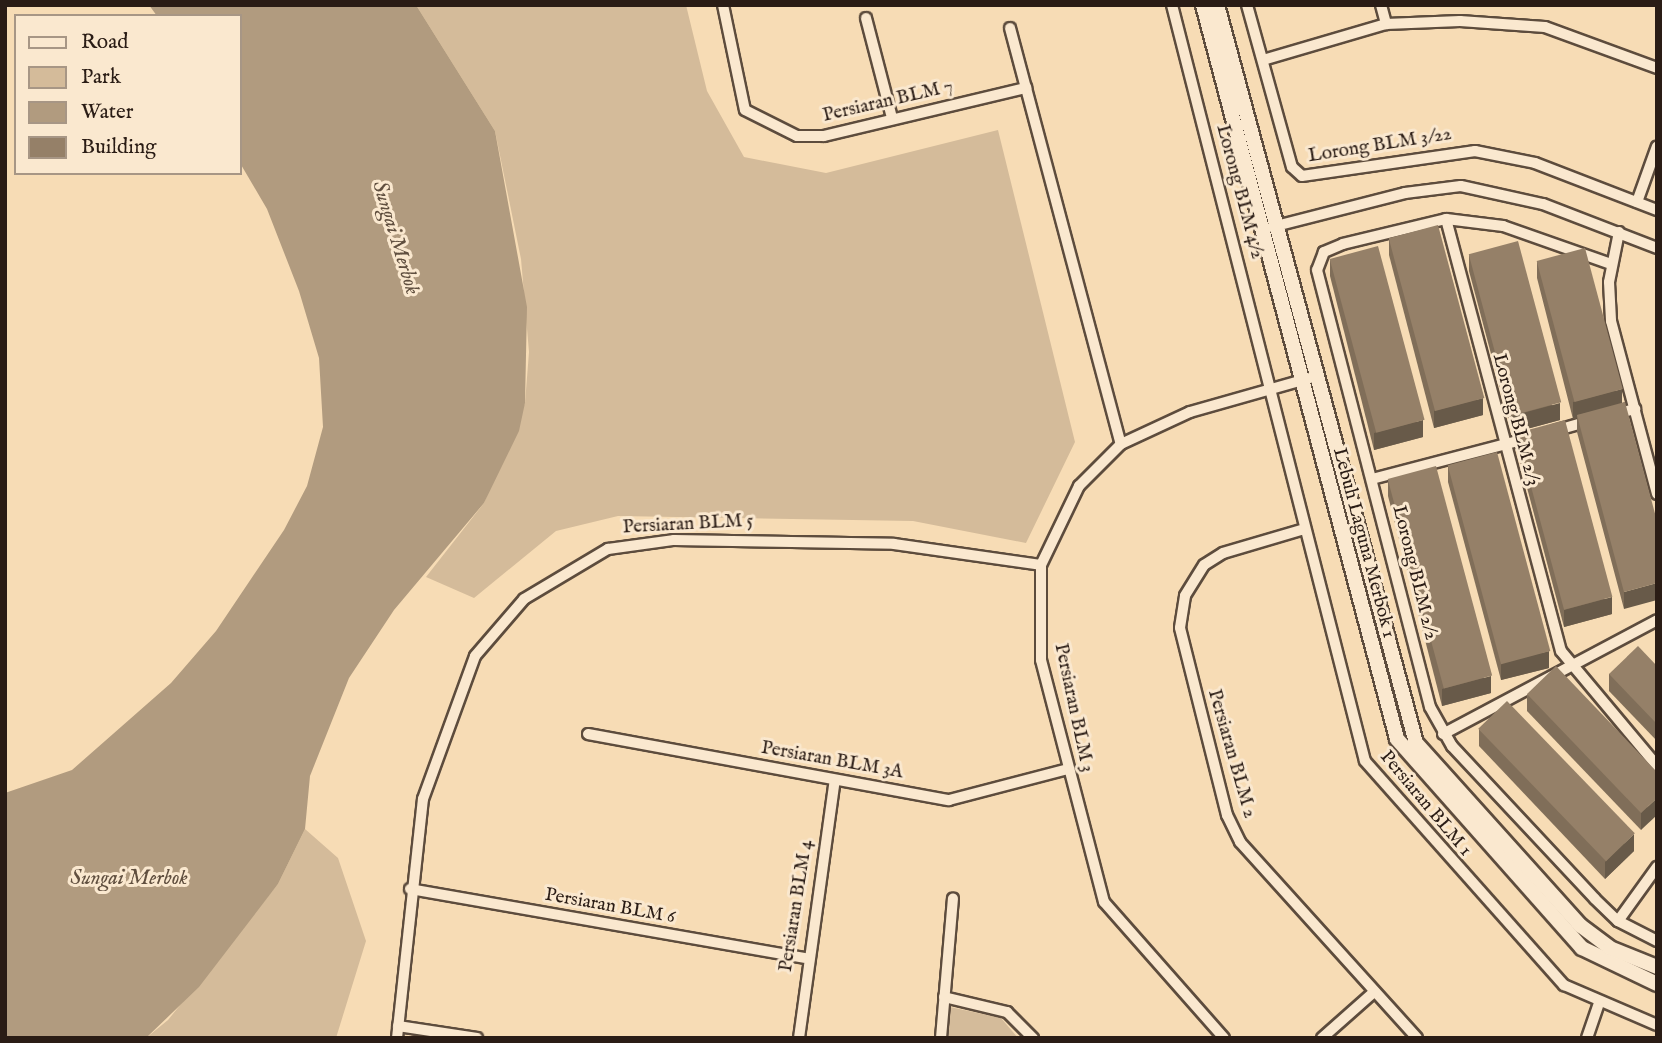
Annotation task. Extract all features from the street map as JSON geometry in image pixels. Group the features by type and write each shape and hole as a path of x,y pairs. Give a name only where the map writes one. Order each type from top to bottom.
{"street":[{"name":"Persiaran BLM 7","path":"723,5 741,102 751,115 805,138 1026,88"},
{"name":"Lorong BLM 4/2","path":"1172,5 1268,388"},
{"name":"Lebuh Laguna Merbok 1","path":"1203,5 1397,739 1575,942 1610,967 1657,985"},
{"name":"Lebuh Laguna Merbok 1","path":"1217,5 1416,743 1581,926 1611,948 1657,967"},
{"name":"Lorong BLM 3/22","path":"1247,5 1292,167 1302,176 1475,151 1535,163 1637,202"},
{"path":"1381,5 1386,23"},
{"path":"866,18 892,118"},
{"path":"1263,60 1386,23 1545,27 1657,68"},
{"path":"1010,28 1121,444"},
{"path":"1657,146 1637,202 1657,210"},
{"path":"1262,229 1405,193 1461,186 1511,195 1657,248"},
{"path":"1446,219 1503,226 1611,264"},
{"name":"Lorong BLM 2/3","path":"1446,219 1503,445 1570,667 1657,766"},
{"name":"Lorong BLM 2/2","path":"1446,219 1343,244 1318,263 1430,707 1443,734 1618,921 1657,942"},
{"path":"1619,232 1611,264 1611,321 1657,494"},
{"name":"Persiaran BLM 3","path":"1224,1038 1104,902 1041,660 1041,565 1079,486 1121,444 1174,418 1268,388 1317,376"},
{"name":"Persiaran BLM 1","path":"1268,388 1301,530 1365,761 1564,985 1599,1004 1657,1025"},
{"path":"1372,479 1635,409"},
{"name":"Persiaran BLM 2","path":"1301,530 1223,553 1204,565 1185,596 1180,628 1232,827 1417,1038"},
{"name":"Persiaran BLM 5","path":"397,1032 410,889 423,799 475,656 524,599 587,559 629,543 750,538 894,544 1041,565"},
{"path":"1443,734 1657,620"},
{"name":"Persiaran BLM 3A","path":"588,734 949,800 1068,769"},
{"name":"Persiaran BLM 4","path":"799,1038 805,958 835,780"},
{"path":"1618,921 1657,867"},
{"name":"Persiaran BLM 6","path":"410,889 805,958"},
{"path":"941,1038 953,899"},
{"path":"1322,1038 1374,992"},
{"path":"944,997 1007,1012 1033,1038"},
{"path":"1587,1038 1599,1004"},
{"path":"397,1032 477,1038"}],"green space":[{"path":"416,5 686,5 707,91 744,157 826,173 998,130 1075,442 1026,543 913,521 618,516 556,531 474,598 426,577 484,503 525,403 529,352 521,259 495,131"},
{"path":"305,829 338,858 366,941 336,1038 146,1038 168,1020 278,884"},
{"path":"950,1007 1001,1018 1018,1038 948,1038"}],"water":[{"name":"Sungai Merbok","path":"149,5 416,5 495,131 527,307 525,403 519,431 484,503 394,610 349,678 310,776 305,829 278,884 199,987 146,1038 5,1038 5,793 72,770 171,683 216,631 284,530 307,486 323,427 319,358 299,291 267,209 242,166 242,14 156,14"}],"building":[{"path":"1438,225 1484,398 1435,411 1389,238"},
{"path":"1518,241 1561,402 1512,416 1469,254"},
{"path":"1378,246 1425,420 1376,433 1330,259"},
{"path":"1585,248 1623,389 1574,402 1537,261"},
{"path":"1625,402 1657,521 1657,583 1624,592 1577,415"},
{"path":"1565,420 1612,597 1564,610 1517,433"},
{"path":"1497,452 1550,651 1501,664 1448,465"},
{"path":"1436,466 1492,676 1444,689 1388,479"},
{"path":"1638,646 1657,666 1657,724 1609,674"},
{"path":"1556,666 1657,772 1657,798 1641,813 1527,694"},
{"path":"1507,701 1635,833 1606,861 1478,729"}]}
